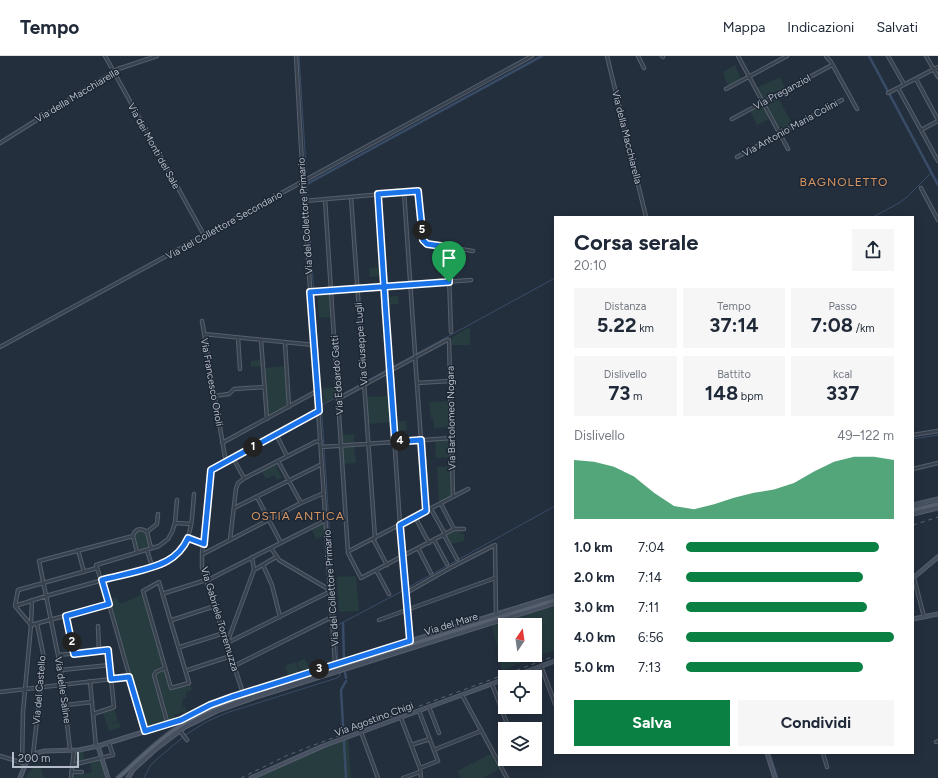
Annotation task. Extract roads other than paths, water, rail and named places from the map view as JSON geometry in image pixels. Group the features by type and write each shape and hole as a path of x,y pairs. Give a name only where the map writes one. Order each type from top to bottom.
{"main road":[{"path":"914,506 938,500"},
{"path":"914,510 938,504"},
{"path":"914,514 938,508"},
{"path":"914,578 938,557"},
{"path":"20,778 24,763 33,755 44,751 74,750 109,743 187,718 216,702 243,693 554,596"},
{"name":"Via del Mare","path":"115,778 120,777 143,755 175,730 199,715 223,704 260,691 554,600"},
{"path":"128,778 144,760 179,731 211,714 242,702 554,603"},
{"path":"914,619 938,614"},
{"path":"530,670 554,661"},
{"name":"Via Agostino Chigi","path":"251,778 296,757 342,739 498,682"},
{"path":"97,746 107,777"},
{"path":"767,754 775,778"}],"street":[{"name":"Via dei Monti del Sale","path":"105,56 204,235"},
{"name":"Via della Macchiarella","path":"0,142 118,69 157,56"},
{"name":"Via del Collettore Primario","path":"296,56 304,201 335,664"},
{"name":"Via del Collettore Secondario","path":"0,347 532,56"},
{"name":"Via della Macchiarella","path":"607,56 646,216"},
{"path":"638,56 644,68"},
{"path":"738,56 788,149"},
{"path":"726,89 787,56"},
{"path":"826,56 857,110"},
{"path":"888,56 904,84"},
{"path":"926,56 938,77"},
{"name":"Via Preganziol","path":"732,119 832,65"},
{"path":"888,93 938,66"},
{"path":"916,78 938,121 921,130"},
{"path":"898,88 938,161"},
{"name":"Via Antonio Maria Colini","path":"737,157 842,100"},
{"path":"921,188 938,220"},
{"path":"404,192 426,511"},
{"path":"304,201 351,196 419,192 424,242 427,244 473,251"},
{"path":"378,194 402,557 410,641"},
{"name":"Via Giuseppe Lugli","path":"351,196 374,539"},
{"name":"Via Edoardo Gatti","path":"325,199 348,551"},
{"path":"448,247 451,332"},
{"path":"310,292 471,280"},
{"name":"Via Francesco Orioli","path":"202,321 225,457"},
{"path":"204,334 314,346"},
{"path":"238,338 240,369"},
{"path":"261,340 267,419"},
{"name":"Via Bartolomeo Nogara","path":"415,354 449,340 453,497"},
{"path":"285,343 289,407"},
{"path":"338,399 415,354"},
{"path":"417,383 450,380"},
{"path":"214,396 229,394 234,389 265,387"},
{"name":"Via Francesco Orioli","path":"222,443 317,391"},
{"path":"244,478 233,458 319,411"},
{"path":"914,436 938,431"},
{"path":"276,434 287,456"},
{"path":"321,447 452,438"},
{"path":"230,540 233,509 238,483 244,478 278,460 315,442 321,442"},
{"name":"Via Gabriele Torremuzza","path":"233,458 213,469 211,472 202,566 243,693"},
{"path":"278,460 301,503"},
{"path":"914,469 938,463"},
{"path":"233,509 322,464"},
{"path":"464,529 454,529 361,578 348,553 348,551 374,539 468,489"},
{"path":"202,554 301,503 324,493"},
{"path":"15,606 168,561 186,543 188,538 194,494"},
{"path":"257,497 281,543"},
{"path":"31,626 15,606 18,590 84,572 137,552 159,546 168,539 172,532 175,522 177,500"},
{"path":"441,504 454,529"},
{"path":"432,509 457,559"},
{"path":"147,532 157,524 158,514"},
{"path":"414,517 429,543"},
{"path":"165,593 206,580 326,520"},
{"path":"175,522 191,524"},
{"path":"84,572 78,550 133,536 139,529 143,529 147,532 151,548"},
{"path":"133,536 137,552"},
{"path":"188,538 204,544"},
{"path":"374,539 387,565"},
{"path":"434,540 447,564"},
{"path":"405,591 495,545 496,614"},
{"path":"271,548 276,557 331,591"},
{"path":"418,548 431,573"},
{"name":"Via delle Saline","path":"70,750 61,670 39,561 78,550"},
{"path":"147,550 152,566"},
{"path":"227,643 254,570 252,557"},
{"path":"254,570 276,557"},
{"path":"262,565 272,585 280,617"},
{"path":"97,566 145,731"},
{"path":"376,570 389,594"},
{"path":"379,620 495,578"},
{"path":"914,578 924,617"},
{"path":"159,582 189,683 171,688 166,668 143,591 159,582"},
{"path":"227,643 331,591"},
{"path":"0,756 24,763 23,712 32,600"},
{"path":"31,626 109,604"},
{"path":"172,620 215,606"},
{"path":"66,616 74,654"},
{"path":"234,666 332,616"},
{"name":"Via del Castello","path":"33,755 44,658 37,624"},
{"path":"98,626 99,651"},
{"path":"180,647 224,633"},
{"path":"58,654 74,654 108,650 114,707 93,714"},
{"path":"188,670 231,656"},
{"path":"61,670 110,665"},
{"path":"541,666 554,701"},
{"path":"166,668 156,672 154,675 168,724"},
{"path":"0,692 129,677"},
{"path":"90,681 97,746"},
{"path":"492,684 506,722"},
{"path":"462,695 506,778"},
{"path":"66,705 92,702"},
{"path":"429,708 439,733"},
{"path":"419,711 438,760 420,768"},
{"path":"401,718 420,768 421,778"},
{"path":"179,731 187,739"},
{"path":"436,749 481,731"},
{"path":"361,732 378,778"},
{"path":"411,745 430,739"},
{"path":"72,765 113,755 109,743"},
{"path":"70,778 74,750"},
{"path":"824,754 827,767"},
{"path":"71,772 82,772"},
{"path":"403,778 420,772"}],"waterway":[{"path":"299,56 308,199"},
{"path":"307,184 542,56"},
{"path":"869,56 938,185"},
{"path":"875,216 907,197 931,173"},
{"path":"308,202 338,661"},
{"path":"339,396 554,279"},
{"path":"322,405 337,397"},
{"path":"914,439 938,435"},
{"path":"407,588 554,507"},
{"path":"336,626 404,590"},
{"path":"343,623 344,659"},
{"path":"345,672 346,678"},
{"path":"144,778 150,766 157,759 187,734 206,722 226,713 337,678 340,676 340,673"},
{"path":"346,681 341,690 346,778"},
{"path":"770,754 778,778"}],"railway":[{"path":"914,525 938,517"},
{"path":"241,778 286,756 314,745 554,656"}],"district":[{"name":"BAGNOLETTO","path":"844,182"},
{"name":"OSTIA ANTICA","path":"298,516"}]}
